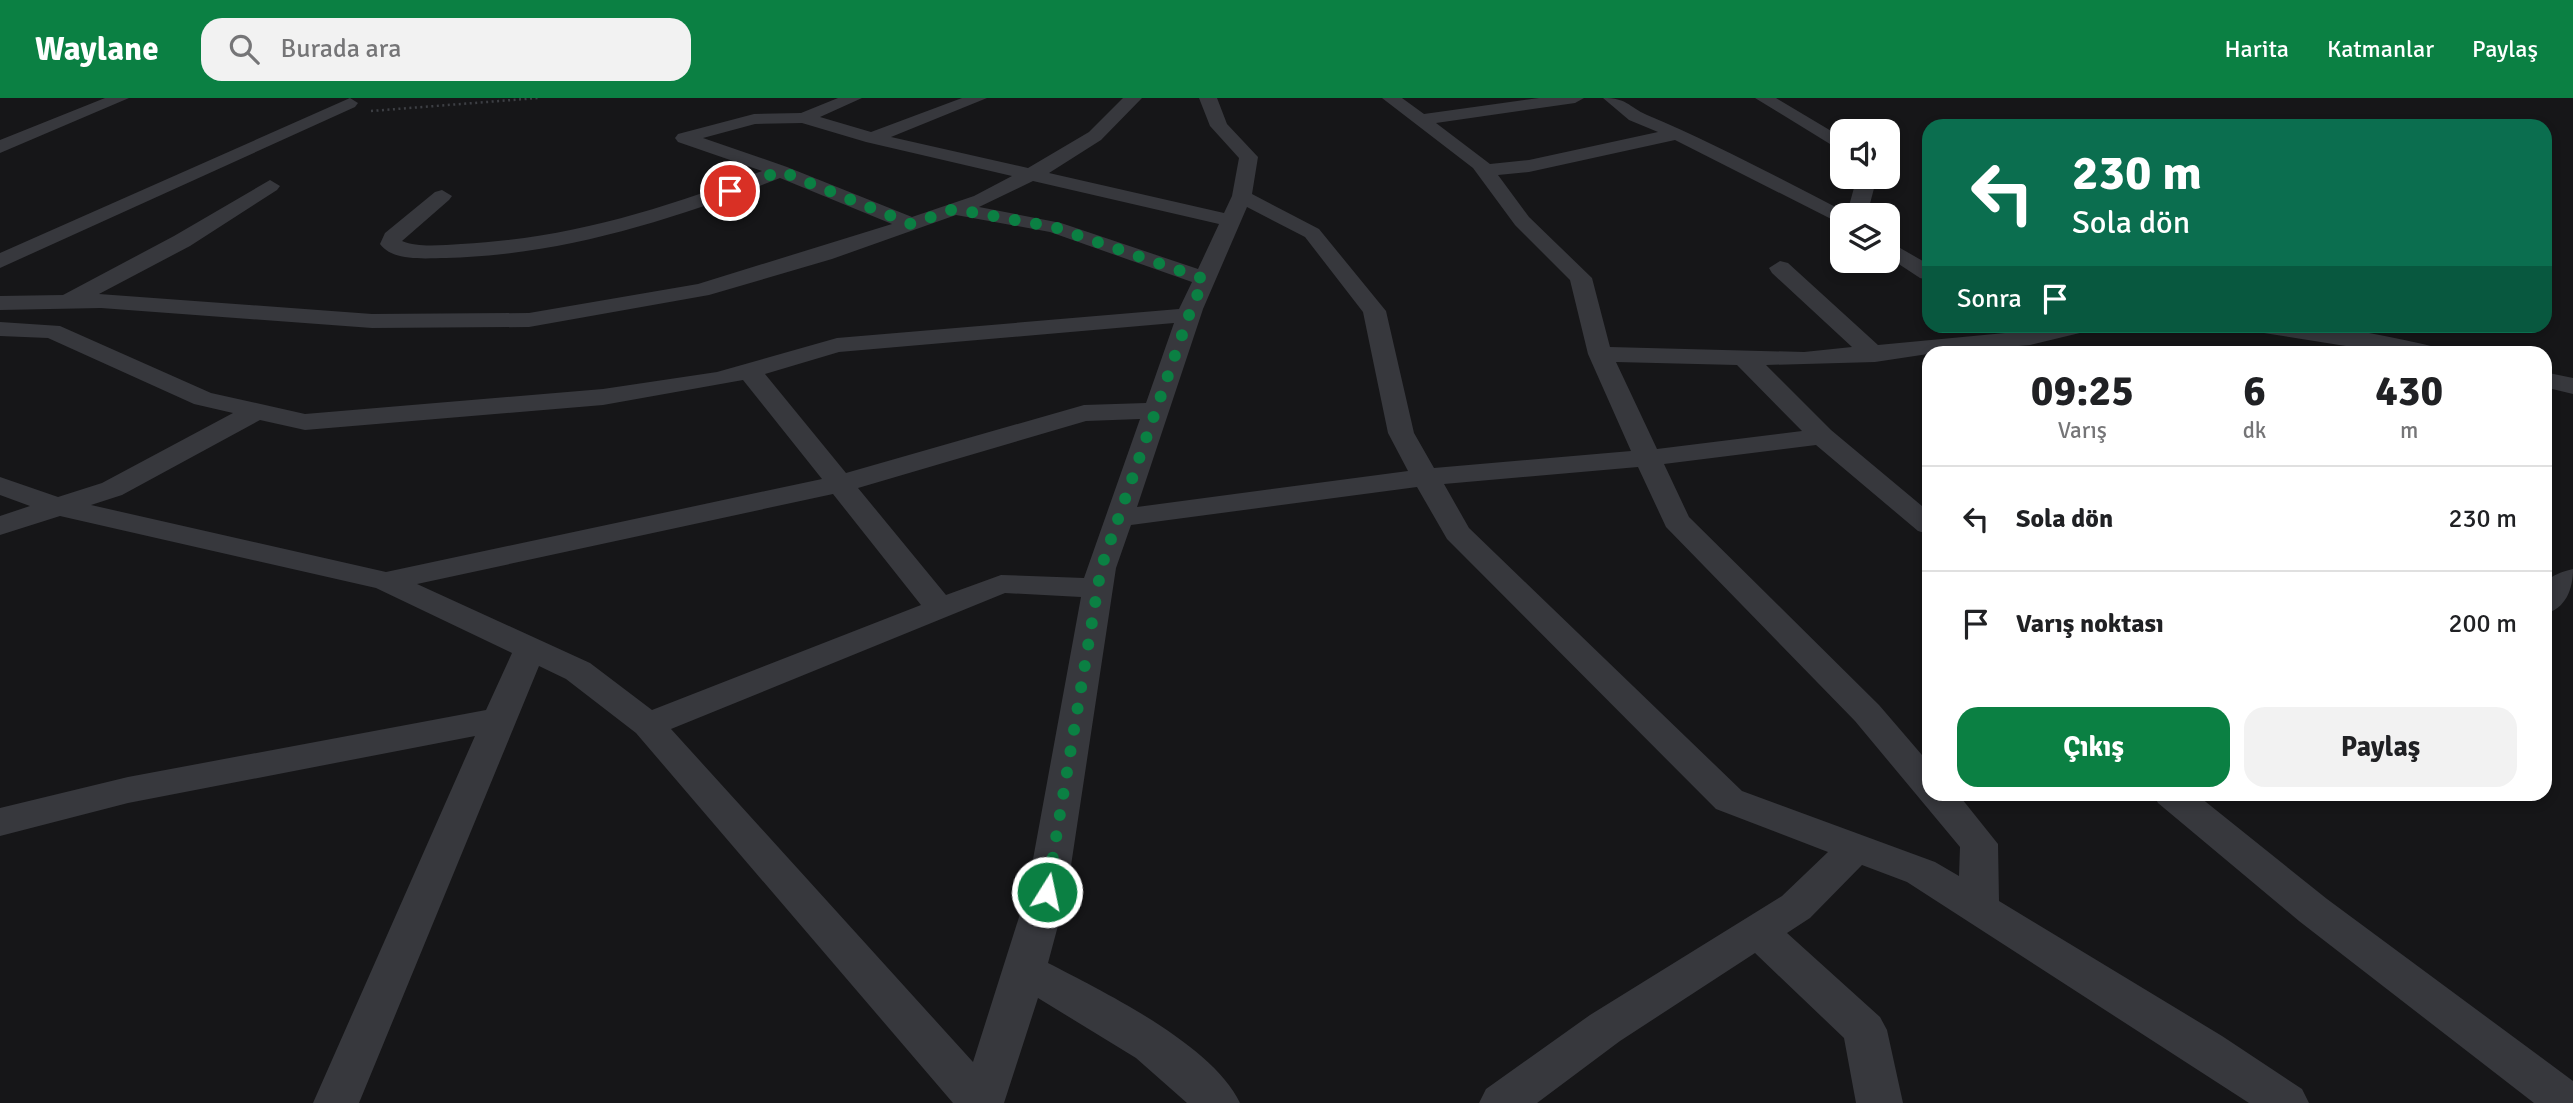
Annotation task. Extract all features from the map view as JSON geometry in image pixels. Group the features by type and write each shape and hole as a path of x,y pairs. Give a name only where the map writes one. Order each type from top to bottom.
{"street":[{"path":"0,146 121,98"},
{"path":"0,261 349,103 329,98"},
{"path":"803,118 853,98"},
{"path":"872,138 978,98"},
{"path":"0,303 101,301 372,321 529,320 701,290 824,254 981,200 1095,136 1133,98"},
{"path":"0,485 55,506 386,581 578,671 648,725 981,1103 1026,971 1047,892 1097,587 1118,518 1189,315 1237,209 1249,157 1219,126 1208,98"},
{"path":"1391,98 1484,170 1522,220 1581,278 1600,354 1676,521 1867,713 1922,778"},
{"path":"1421,120 1575,98"},
{"path":"1612,98 1634,116 1676,134 1830,212"},
{"path":"1763,98 1830,138"},
{"path":"911,224 780,171 684,138 754,119 803,118 872,138 1029,175 1237,209 1312,233 1374,311 1401,433 1457,533 1729,800 1922,872 2207,1049 2286,1103"},
{"path":"1484,170 1529,166 1676,134"},
{"path":"442,196 392,237 391,244 401,249 462,251 570,239 670,214 780,171"},
{"path":"66,302 182,241 270,186"},
{"path":"954,209 1054,227 1204,279"},
{"path":"1900,255 1922,269"},
{"path":"1780,268 1875,355"},
{"path":"0,330 52,331 203,399 305,422 603,397 720,379 837,345 1189,315"},
{"path":"1932,346 2014,333"},
{"path":"2316,333 2395,346"},
{"path":"1600,354 1804,359 1875,355 1922,348"},
{"path":"1742,356 1822,436 1922,519"},
{"path":"749,371 940,608"},
{"path":"2552,381 2573,386"},
{"path":"386,581 840,484 1084,413 1156,410"},
{"path":"0,526 112,489 257,411"},
{"path":"1118,518 1426,477 1648,458 1822,436"},
{"path":"2552,595 2563,582 2573,578"},
{"path":"648,725 1001,584 1097,587"},
{"path":"337,1103 497,720 530,649"},
{"path":"0,822 128,790 497,720"},
{"path":"1942,801 1979,844 1979,907"},
{"path":"2180,801 2313,910 2568,1103"},
{"path":"1502,1103 1605,1027 1796,907 1857,847"},
{"path":"1758,931 1865,1030 1877,1099 1880,1103"},
{"path":"1026,971 1142,1035 1192,1074 1217,1103"}],"path":[{"path":"319,117 538,98"}],"route":[{"path":"730,191 780,171 893,214 911,224 954,209 1054,227 1204,279 1101,568 1047,892"}]}
